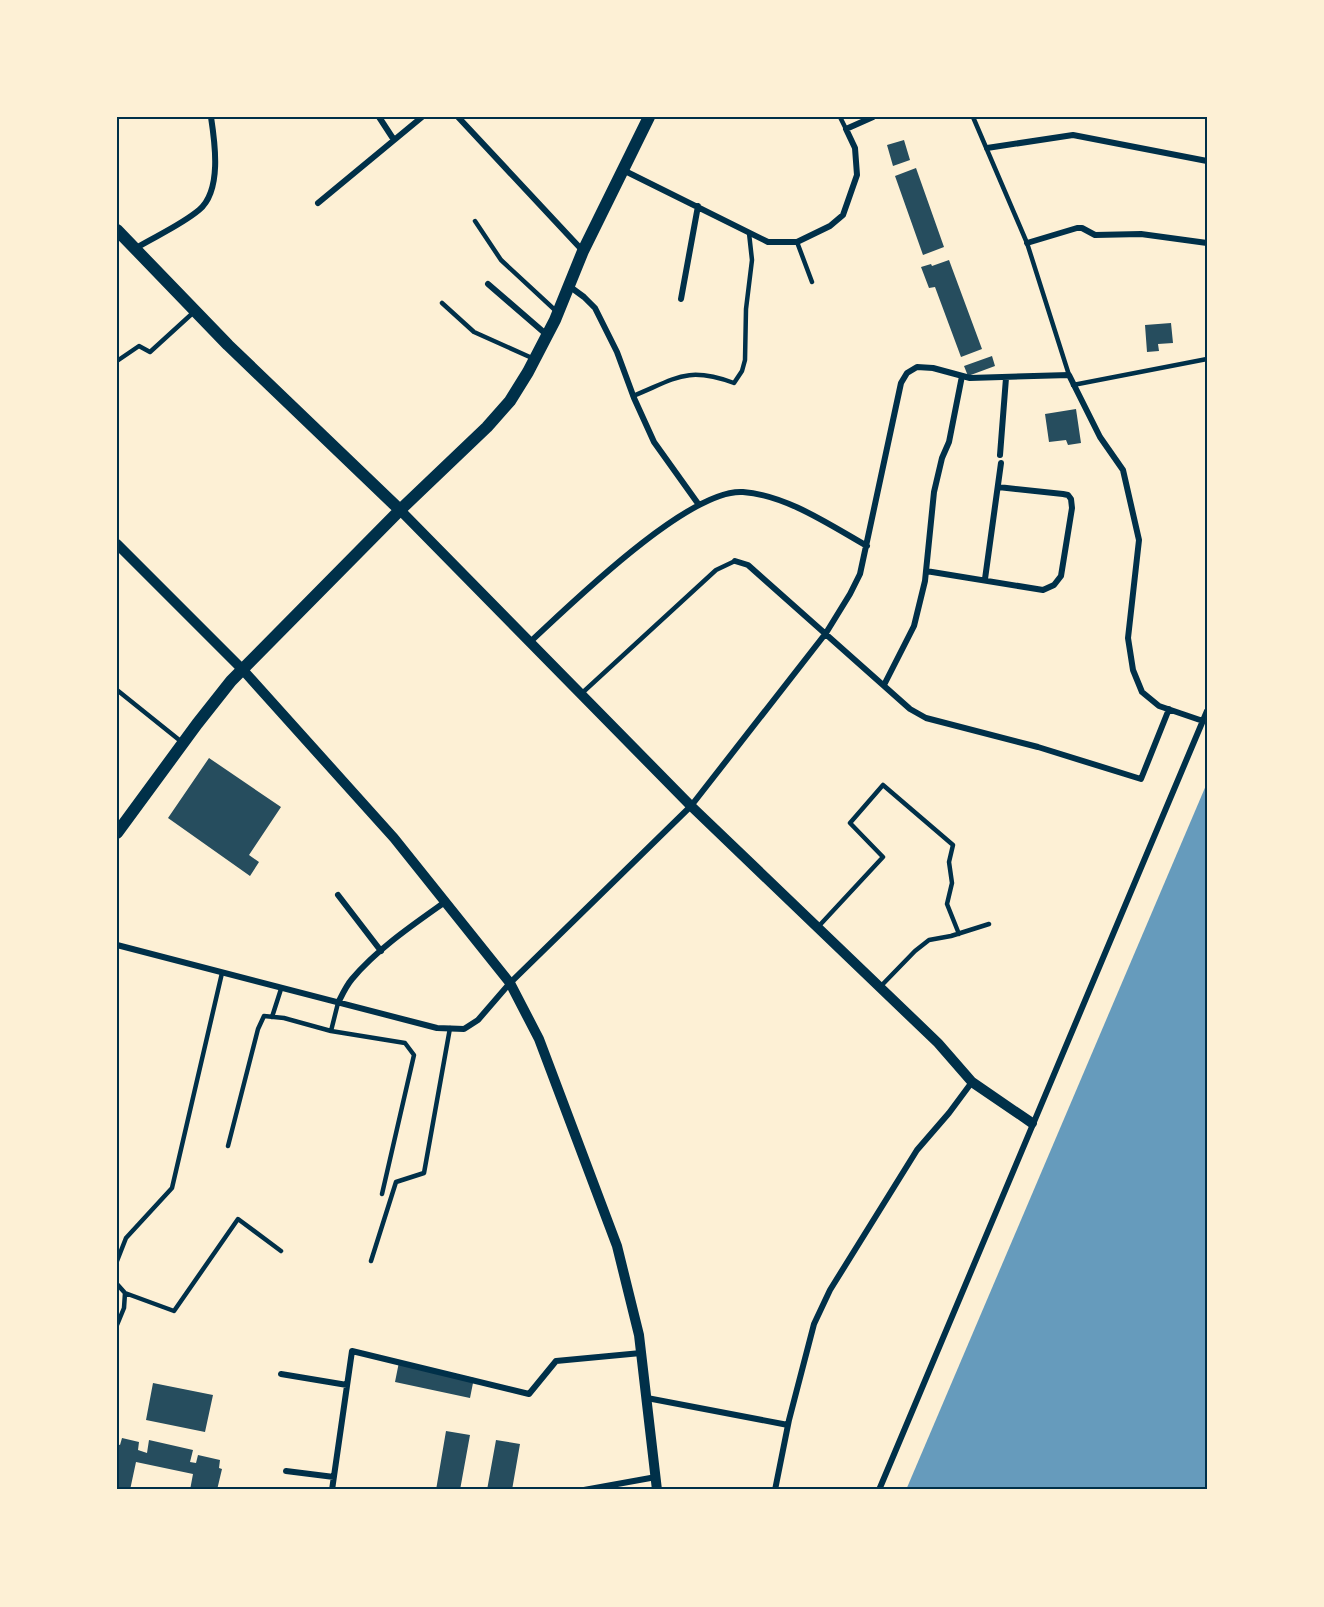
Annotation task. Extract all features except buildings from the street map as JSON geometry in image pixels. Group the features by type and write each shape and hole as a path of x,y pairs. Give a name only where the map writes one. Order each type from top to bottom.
{"main road":[{"path":"117,833 231,681 400,510 487,427 510,400 535,359 558,313 583,251 649,117"},
{"path":"117,230 228,345 400,510"}],"street":[{"path":"136,248 200,209 208,196 213,182 216,149 212,117"},
{"path":"379,117 394,140"},
{"path":"318,203 422,117"},
{"path":"458,117 583,251"},
{"path":"623,170 768,242 797,242 830,226 843,215 857,175 855,148 846,129 873,117"},
{"path":"987,148 1073,135 1207,161"},
{"path":"681,299 699,206"},
{"path":"1027,243 1077,228 1083,228 1095,235 1141,234 1207,243"},
{"path":"488,284 547,335"},
{"path":"569,286 595,308 617,352 633,396 654,442 699,505"},
{"path":"117,945 436,1028 464,1029 478,1020 510,983 691,806 826,633 860,574 901,383 907,373 917,367 933,368 970,378 1069,375 1100,437 1123,470 1138,540 1128,638 1133,670 1142,692 1159,706 1203,721"},
{"path":"884,685 914,626 926,571 934,492 942,459 949,442 962,376"},
{"path":"1000,455 1006,378"},
{"path":"985,579 1000,463"},
{"path":"926,571 1042,590 1054,585 1060,576 1072,508 1071,499 1068,495 998,487"},
{"path":"530,642 613,566 688,511 729,492 744,492 788,503 867,546"},
{"path":"400,510 691,806 938,1043 972,1082 1032,1123"},
{"path":"117,544 243,670 394,838 510,983 539,1039 617,1246 639,1335 657,1490"},
{"path":"735,561 748,565 910,709 926,718 1038,747 1141,779 1169,709"},
{"path":"879,1490 1207,711"},
{"path":"338,895 381,951"},
{"path":"338,1003 351,980 381,951 401,933 445,902"},
{"path":"776,1490 788,1425 814,1324 830,1290 917,1150 972,1082"},
{"path":"332,1490 352,1351 530,1394 556,1361 641,1353"},
{"path":"281,1374 347,1385"},
{"path":"647,1398 788,1425"},
{"path":"286,1471 334,1477"},
{"path":"584,1490 656,1477"}],"lane":[{"path":"840,117 846,129"},
{"path":"974,117 1027,243 1069,375"},
{"path":"475,221 501,260 558,313"},
{"path":"633,396 687,374 710,375 734,383 742,372 745,360 746,309 752,261 749,233"},
{"path":"797,242 812,282"},
{"path":"442,303 474,332 535,359"},
{"path":"117,361 139,346 150,352 195,311"},
{"path":"1072,385 1207,359"},
{"path":"581,694 716,570 735,561"},
{"path":"117,690 183,743"},
{"path":"817,928 883,857 850,823 883,785 953,845 949,862 952,883 947,904 959,933"},
{"path":"879,988 929,940 989,924"},
{"path":"117,1261 126,1238 172,1188 222,973"},
{"path":"272,1017 281,988"},
{"path":"331,1031 338,1003"},
{"path":"228,1146 258,1029 264,1016 331,1031 405,1043 414,1055 382,1194"},
{"path":"371,1261 396,1182 424,1173 450,1028"},
{"path":"117,1284 125,1293 174,1311 238,1219 280,1251"},
{"path":"117,1325 124,1308 125,1293"}],"water":[{"path":"1207,783 1207,1490 906,1490"}]}
